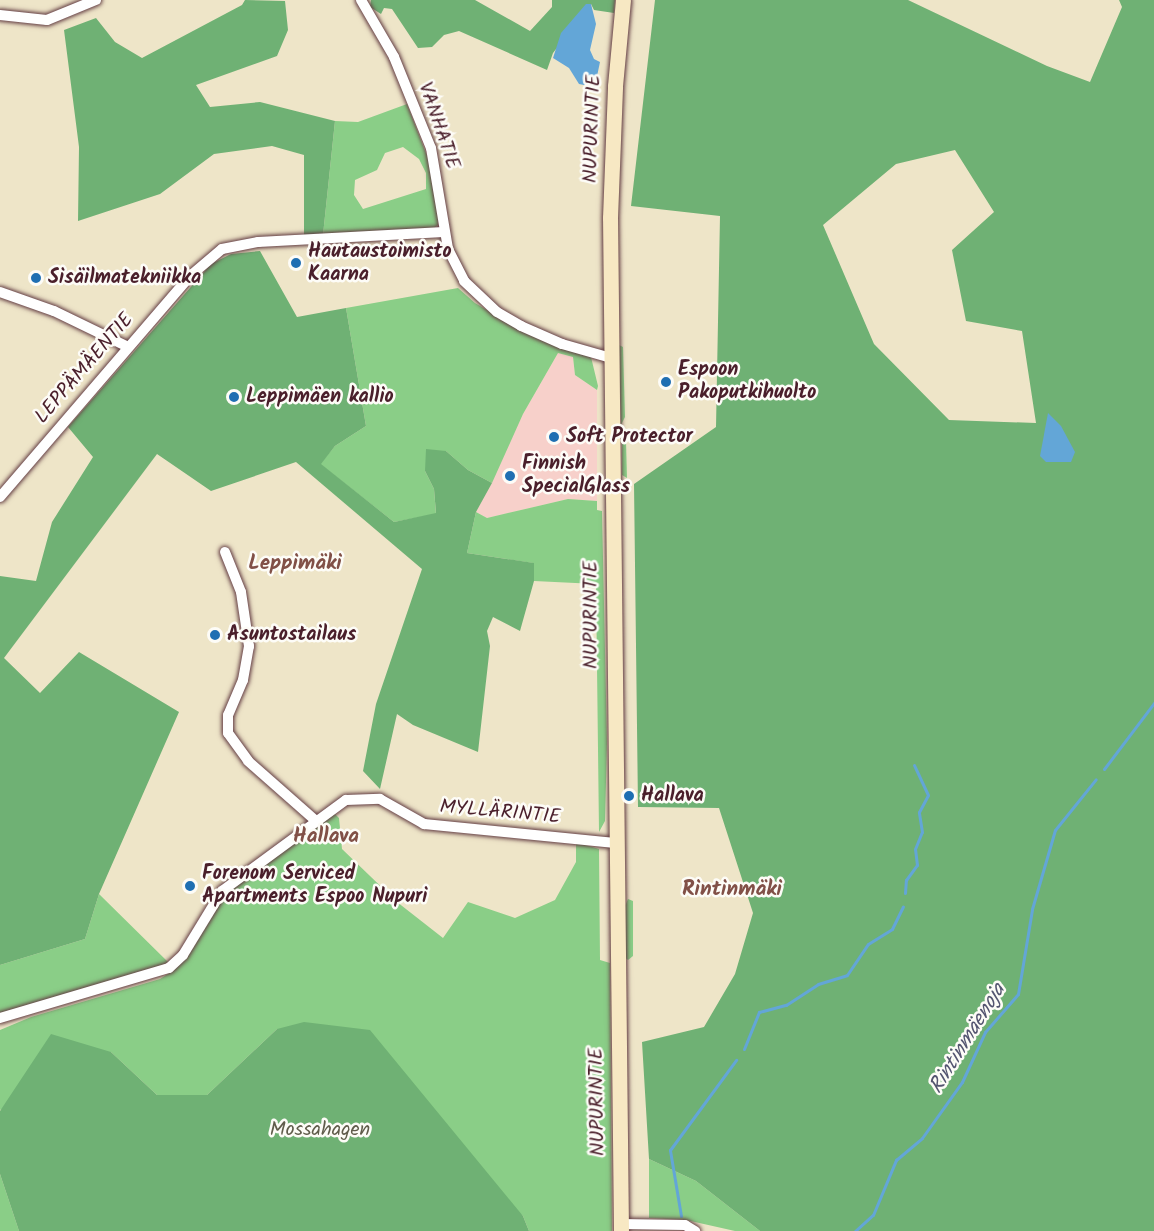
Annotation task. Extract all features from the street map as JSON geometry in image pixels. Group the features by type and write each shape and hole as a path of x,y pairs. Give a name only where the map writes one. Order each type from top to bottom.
{"main road":[{"name":"NUPURINTIE","path":"621,1228 615,843 611,207 623,0"}],"street":[{"path":"0,15 47,20 96,0"},
{"name":"VANHATIE","path":"361,0 394,57 431,148 444,232 464,281 497,312 562,344 611,358"},
{"name":"LEPPÄMÄENTIE","path":"0,496 190,276 222,249 258,242 444,232"},
{"path":"0,292 54,311 128,347"},
{"path":"225,552 241,592 249,646 243,680 228,715 228,733 248,761 316,821"},
{"name":"MYLLÄRINTIE","path":"0,1018 43,1009 169,968 183,955 222,891 346,800 368,797 380,799 424,824 615,843"},
{"path":"621,1228 685,1225 695,1231"}],"shaded area":[{"path":"558,353 573,357 575,375 597,390 597,501 568,499 487,518 476,512 523,414"}],"green space":[{"path":"245,0 285,1 288,30 277,56 196,85 210,107 260,102 335,121 323,235 304,235 304,155 272,146 214,154 160,194 78,221 79,147 64,30 96,18 115,42 142,58 242,5"},
{"path":"371,0 475,0 530,31 552,7 552,0 615,0 614,13 594,10 591,4 553,53 547,70 459,31 444,35 432,47 418,48 392,9 384,8 381,14 370,7"},
{"path":"655,0 908,0 1047,66 1090,82 1122,7 1119,0 1154,0 1154,1231 760,1231 696,1181 649,1159 642,1042 704,1027 735,974 753,913 719,808 638,807 634,484 716,427 720,216 631,206","holes":["955,150 994,212 952,250 966,321 1022,331 1036,423 949,420 874,344 823,225 896,164"]},
{"path":"407,104 429,161 439,212 438,225 433,229 323,235 335,121 358,122","holes":["403,147 419,159 426,173 426,189 363,209 354,195 355,180 377,170 385,153"]},
{"path":"260,251 297,317 346,308 366,426 335,446 321,464 394,522 436,513 434,489 425,471 426,449 446,451 468,470 492,483 476,512 467,553 534,563 534,581 520,631 493,617 487,631 490,646 478,752 413,725 397,714 380,789 363,771 376,704 422,569 296,462 211,491 157,454 4,658 40,693 79,652 179,712 99,894 85,939 0,965 0,576 36,581 52,522 93,457 68,427 211,264 231,254"},
{"path":"458,288 475,303 524,332 591,357 597,390 575,375 573,357 558,353 523,414 492,483 468,470 446,451 425,471 434,489 436,514 394,522 320,464 335,446 366,426 346,308"},
{"path":"619,345 623,347 625,417 621,425"},
{"path":"622,439 626,442 627,478 622,475"},
{"path":"568,499 597,501 597,510 602,511 607,743 605,821 599,832 596,584 534,581 533,563 467,553 476,512 487,518"},
{"path":"332,811 339,818 342,849 397,902 443,938 468,902 515,918 555,900 576,862 576,842 599,849 600,960 610,963 612,1231 529,1231 523,1216 277,1029 207,1095 157,1095 111,1052 0,1110 0,1030 31,1017 160,979 174,970 225,894"},
{"path":"99,894 168,962 153,971 0,1013 0,965 85,939"},
{"path":"628,899 633,901 633,956 628,960 624,957 624,908"},
{"name":"Mossahagen","path":"304,1022 370,1030 523,1216 529,1231 19,1231 0,1174 0,1111 51,1034 111,1052 157,1095 207,1095 277,1029"},
{"path":"649,1159 696,1181 760,1231 735,1231 686,1220 649,1218"},
{"path":"0,1174 19,1231 0,1231"}],"water":[{"path":"586,4 591,4 596,24 590,50 594,59 600,62 596,81 589,86 579,84 569,68 553,58 561,33"},
{"path":"1048,413 1061,426 1075,452 1071,462 1046,462 1040,456"}],"waterway":[{"name":"Rintinmäenoja","path":"1104,769 1154,703"},
{"path":"905,893 906,880 917,865 915,849 922,832 919,812 928,795 914,765"},
{"name":"Rintinmäenoja","path":"855,1231 873,1215 896,1160 922,1138 962,1082 985,1032 1018,994 1032,909 1055,830 1096,779"},
{"path":"744,1049 759,1012 786,1005 818,984 847,975 868,944 892,929 903,906"},
{"path":"681,1216 670,1150 736,1060"}],"place":[{"name":"Hautaustoimisto Kaarna","path":"296,263"},
{"name":"Sisäilmatekniikka","path":"36,278"},
{"name":"Espoon Pakoputkihuolto","path":"666,382"},
{"name":"Leppimäen kallio","path":"234,397"},
{"name":"Soft Protector","path":"554,437"},
{"name":"Finnish SpecialGlass","path":"510,476"},
{"name":"Asuntostailaus","path":"215,635"},
{"name":"Hallava","path":"629,796"},
{"name":"Forenom Serviced Apartments Espoo Nupuri","path":"190,886"}],"district":[{"name":"Leppimäki","path":"295,564"},
{"name":"Hallava","path":"326,837"},
{"name":"Rintinmäki","path":"732,890"}]}
